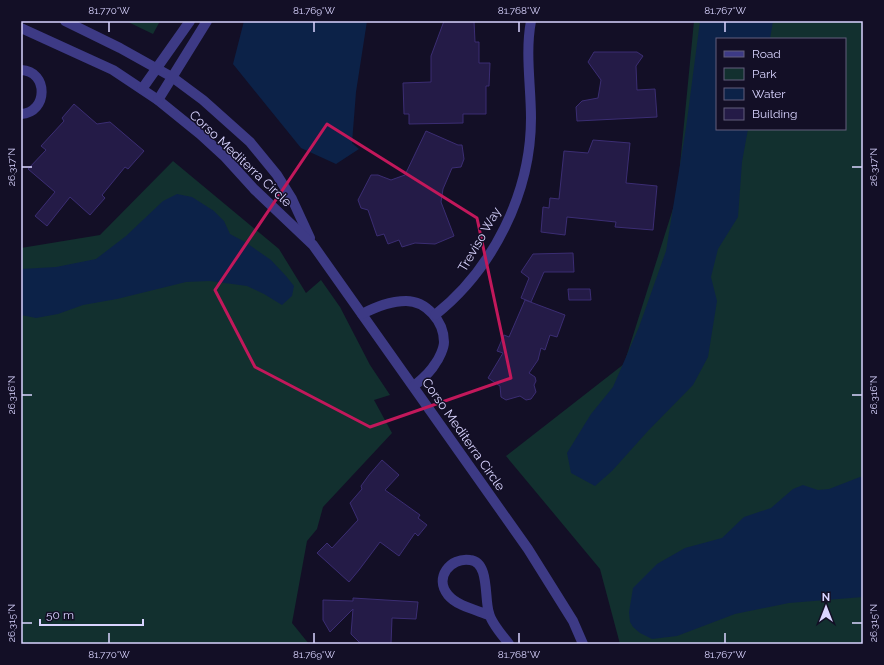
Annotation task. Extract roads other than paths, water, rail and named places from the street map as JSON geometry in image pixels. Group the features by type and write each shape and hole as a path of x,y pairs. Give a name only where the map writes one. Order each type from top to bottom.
{"street":[{"name":"Corso Mediterra Circle","path":"65,21 120,48 172,77 203,100 250,142 277,176 292,199 313,245 528,549 573,621 583,644"},
{"path":"142,89 190,21"},
{"path":"158,100 206,21"},
{"name":"Treviso Way","path":"435,315 449,304 473,278 499,237 518,194 529,144 531,112 528,56 531,21"},
{"name":"Corso Mediterra Circle","path":"21,28 114,70 158,100 224,156 254,189 313,245"},
{"path":"21,70 31,73 36,77 40,82 42,89 42,96 36,108 30,112 21,114"},
{"path":"362,314 380,305 407,301 420,304 435,315 442,330 444,342 435,365 414,386"},
{"path":"489,615 476,611 454,600 447,594 442,576 447,568 456,561 471,560 480,565 485,578 485,595 489,615 508,644"}],"water":[{"path":"244,21 367,21 356,92 352,143 359,149 336,164 301,148 233,64"},
{"path":"700,21 773,21 770,38 716,38 716,130 748,130 742,162 738,217 718,249 711,277 717,301 708,357 693,385 647,432 612,471 595,486 571,473 567,453 591,414 613,387 639,327 666,251 686,128"},
{"path":"177,194 192,197 214,211 224,221 230,234 245,242 271,260 294,286 292,296 282,305 247,286 210,281 186,282 117,299 83,305 58,314 36,318 21,315 21,269 56,267 96,259 126,236 163,201"},
{"path":"863,477 863,597 789,603 735,614 677,636 652,639 640,633 633,627 630,622 629,612 633,588 657,564 685,548 722,538 744,517 771,508 793,489 803,485 818,490 829,489"}]}
